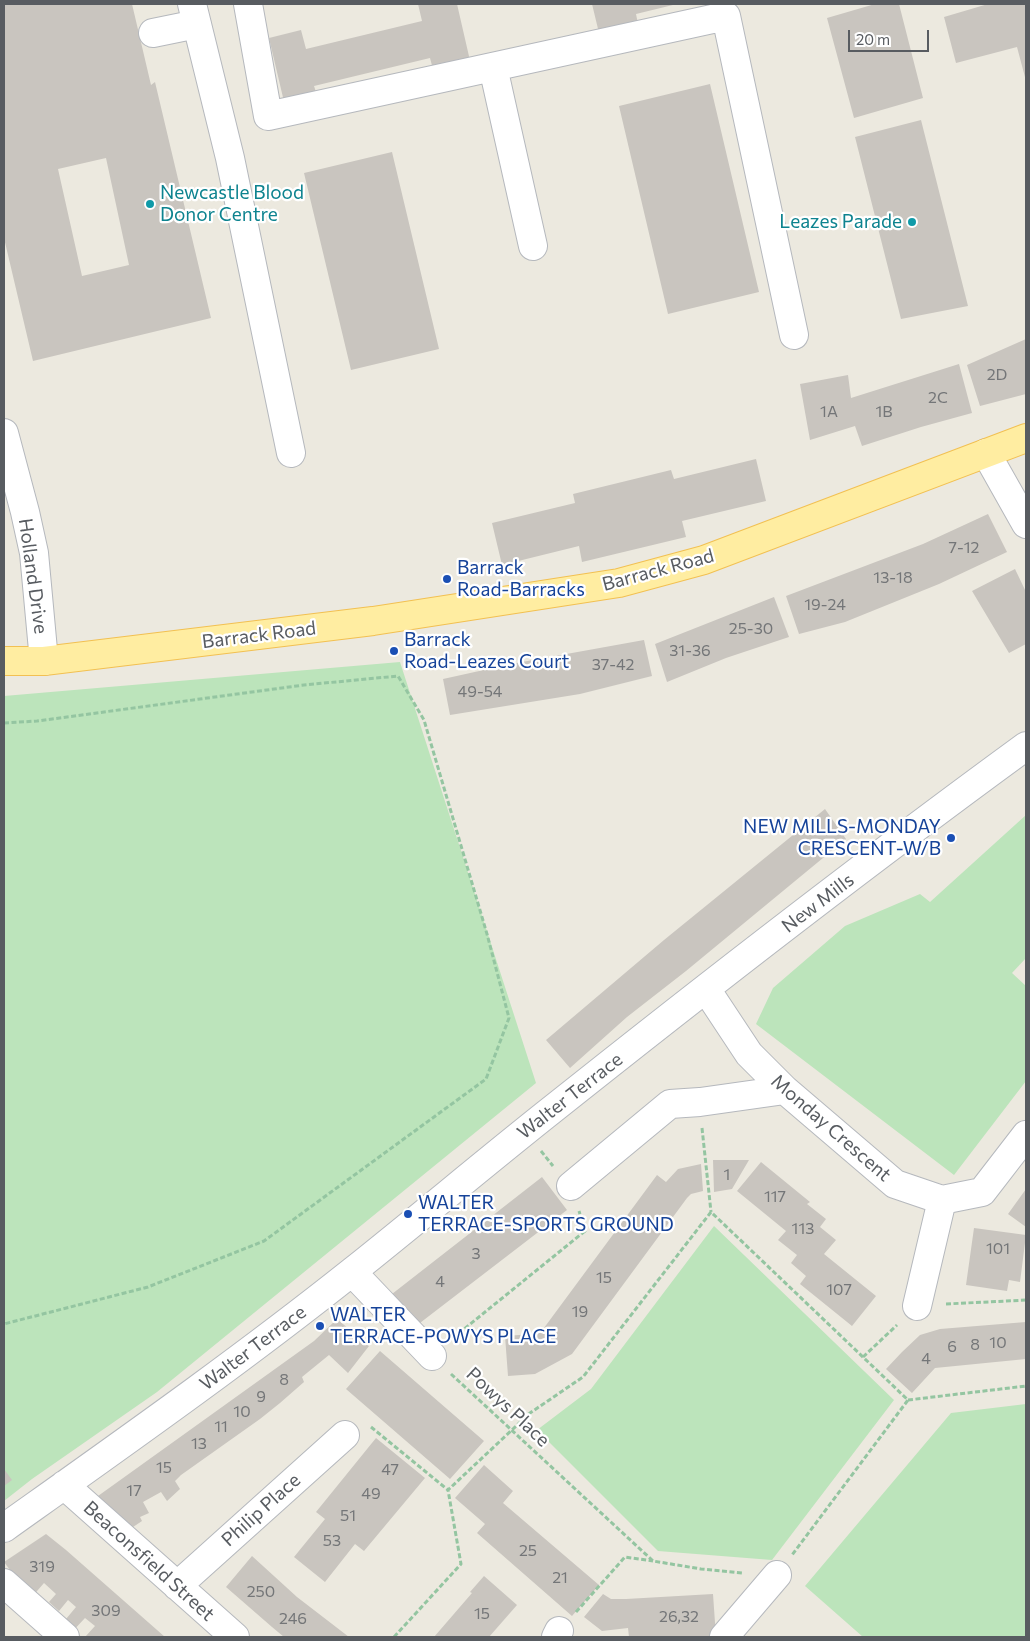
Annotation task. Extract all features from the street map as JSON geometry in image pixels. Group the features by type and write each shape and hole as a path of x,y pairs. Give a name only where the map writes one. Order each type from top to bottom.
{"main road":[{"name":"Barrack Road","path":"4,661 44,661 372,621 619,583 704,560 1026,438"}],"street":[{"path":"248,4 268,116 726,16 794,334"},
{"path":"153,33 194,14 230,158 291,453"},
{"path":"493,67 533,246"},
{"name":"Holland Drive","path":"4,433 34,553 44,661"},
{"path":"986,453 1026,524"},
{"name":"New Mills","path":"729,971 960,794 1026,746"},
{"name":"Walter Terrace","path":"4,1528 179,1404 352,1272 524,1132 729,971"},
{"name":"Monday Crescent","path":"706,989 749,1054 785,1090 895,1184 942,1200"},
{"path":"571,1186 670,1104 700,1102 785,1090"},
{"path":"917,1306 942,1200 982,1192 1026,1135"},
{"path":"352,1272 432,1356"},
{"name":"Philip Place","path":"177,1586 345,1435"},
{"name":"Beaconsfield Street","path":"64,1485 235,1637"},
{"path":"724,1637 777,1575"},
{"path":"4,1583 65,1637"}],"path":[{"path":"4,723 37,722 304,685 398,676 424,720 510,1018 486,1079 264,1241 148,1287 4,1324"},
{"path":"700,1102 711,1212 908,1400"},
{"path":"432,1356 585,1231 571,1186 524,1132"},
{"path":"448,1490 530,1413 583,1377 711,1212"},
{"path":"863,1357 917,1306 1026,1300"},
{"name":"Powys Place","path":"432,1356 653,1561"},
{"path":"558,1634 625,1557 701,1568 777,1575 908,1400 1026,1386"},
{"path":"345,1435 361,1419 448,1490 461,1564 394,1637"}],"green space":[{"path":"400,662 536,1083 157,1392 32,1479 4,1501 4,696"},
{"path":"1026,815 1026,958 1012,973 1026,986 1026,1081 954,1175 756,1024 773,988 845,926 920,894 930,902"},
{"path":"714,1226 894,1400 772,1560 658,1551 537,1430 591,1389"},
{"path":"1026,1404 1026,1637 863,1637 805,1586 951,1413"}],"building":[{"name":"Newcastle Blood Donor Centre","path":"4,4 132,4 151,85 155,82 211,318 33,361 4,238","holes":["106,158 129,265 82,276 58,169"]},
{"path":"418,4 457,4 471,65 434,73 430,58 314,86 318,98 285,106 269,38 301,30 306,49 422,21"},
{"path":"592,4 677,4 636,14 638,24 599,33"},
{"path":"875,4 899,4 923,98 854,118 827,18"},
{"path":"988,4 1026,4 1026,81 1017,47 956,63 944,17"},
{"path":"710,84 759,292 668,314 619,106"},
{"name":"Leazes Parade","path":"921,120 968,306 901,319 855,137"},
{"path":"392,152 439,349 351,370 304,173"},
{"path":"1026,339 1026,394 980,406 967,365"},
{"path":"959,364 972,413 862,446 855,426 810,440 800,384 848,375 851,398"},
{"path":"756,459 766,501 682,521 686,537 582,562 579,546 502,565 492,523 575,503 573,494 671,470 674,479"},
{"path":"988,514 1007,552 939,584 845,622 799,634 786,596 923,544"},
{"path":"1015,569 1026,592 1026,644 1009,653 972,591"},
{"path":"774,597 789,637 726,658 667,682 655,644"},
{"path":"644,640 652,676 580,694 450,715 443,679 511,664"},
{"path":"825,809 846,839 686,971 627,1017 570,1068 546,1040 664,940"},
{"path":"713,1160 749,1160 732,1189 714,1192"},
{"path":"761,1162 810,1202 807,1204 826,1219 820,1227 836,1240 824,1254 876,1296 852,1326 800,1284 806,1276 791,1263 797,1255 778,1240 786,1231 737,1191"},
{"path":"701,1164 703,1191 691,1194 687,1198 572,1354 535,1374 508,1376 505,1336 541,1332 657,1175 666,1182 678,1169"},
{"path":"542,1177 567,1210 416,1326 392,1294"},
{"path":"1026,1189 1026,1227 1008,1214"},
{"path":"974,1228 1026,1235 1020,1282 1009,1280 1007,1291 966,1285"},
{"path":"337,1319 369,1346 348,1373 329,1355 302,1377 304,1382 280,1403 181,1475 175,1481 180,1489 167,1501 161,1492 143,1502 149,1513 140,1517 142,1521 127,1531 98,1496 314,1341"},
{"path":"1026,1322 1026,1359 935,1368 912,1393 886,1369 920,1335 940,1329"},
{"path":"380,1351 484,1441 450,1479 346,1389"},
{"path":"376,1438 425,1478 364,1551 355,1544 325,1582 294,1557 325,1519 316,1512"},
{"path":"484,1465 513,1491 503,1503 599,1585 572,1616 477,1533 485,1524 455,1498"},
{"path":"4,1469 12,1480 4,1486"},
{"path":"46,1534 165,1637 85,1637 95,1626 85,1618 71,1633 61,1625 76,1607 68,1600 59,1611 49,1602 56,1594 44,1583 31,1598 4,1562"},
{"path":"252,1556 297,1597 349,1637 284,1637 272,1627 226,1587"},
{"path":"484,1576 517,1605 489,1637 434,1637 472,1593 470,1592"},
{"path":"603,1594 611,1599 626,1599 713,1594 716,1637 629,1637 628,1628 602,1631 584,1617"}],"place":[{"name":"Newcastle Blood Donor Centre","path":"150,204"},
{"name":"Leazes Parade","path":"912,222"},
{"name":"Barrack Road-Barracks","path":"447,579"},
{"name":"Barrack Road-Leazes Court","path":"394,651"},
{"name":"NEW MILLS-MONDAY CRESCENT-W/B","path":"951,838"},
{"name":"WALTER TERRACE-SPORTS GROUND","path":"408,1214"},
{"name":"WALTER TERRACE-POWYS PLACE","path":"320,1326"}]}
